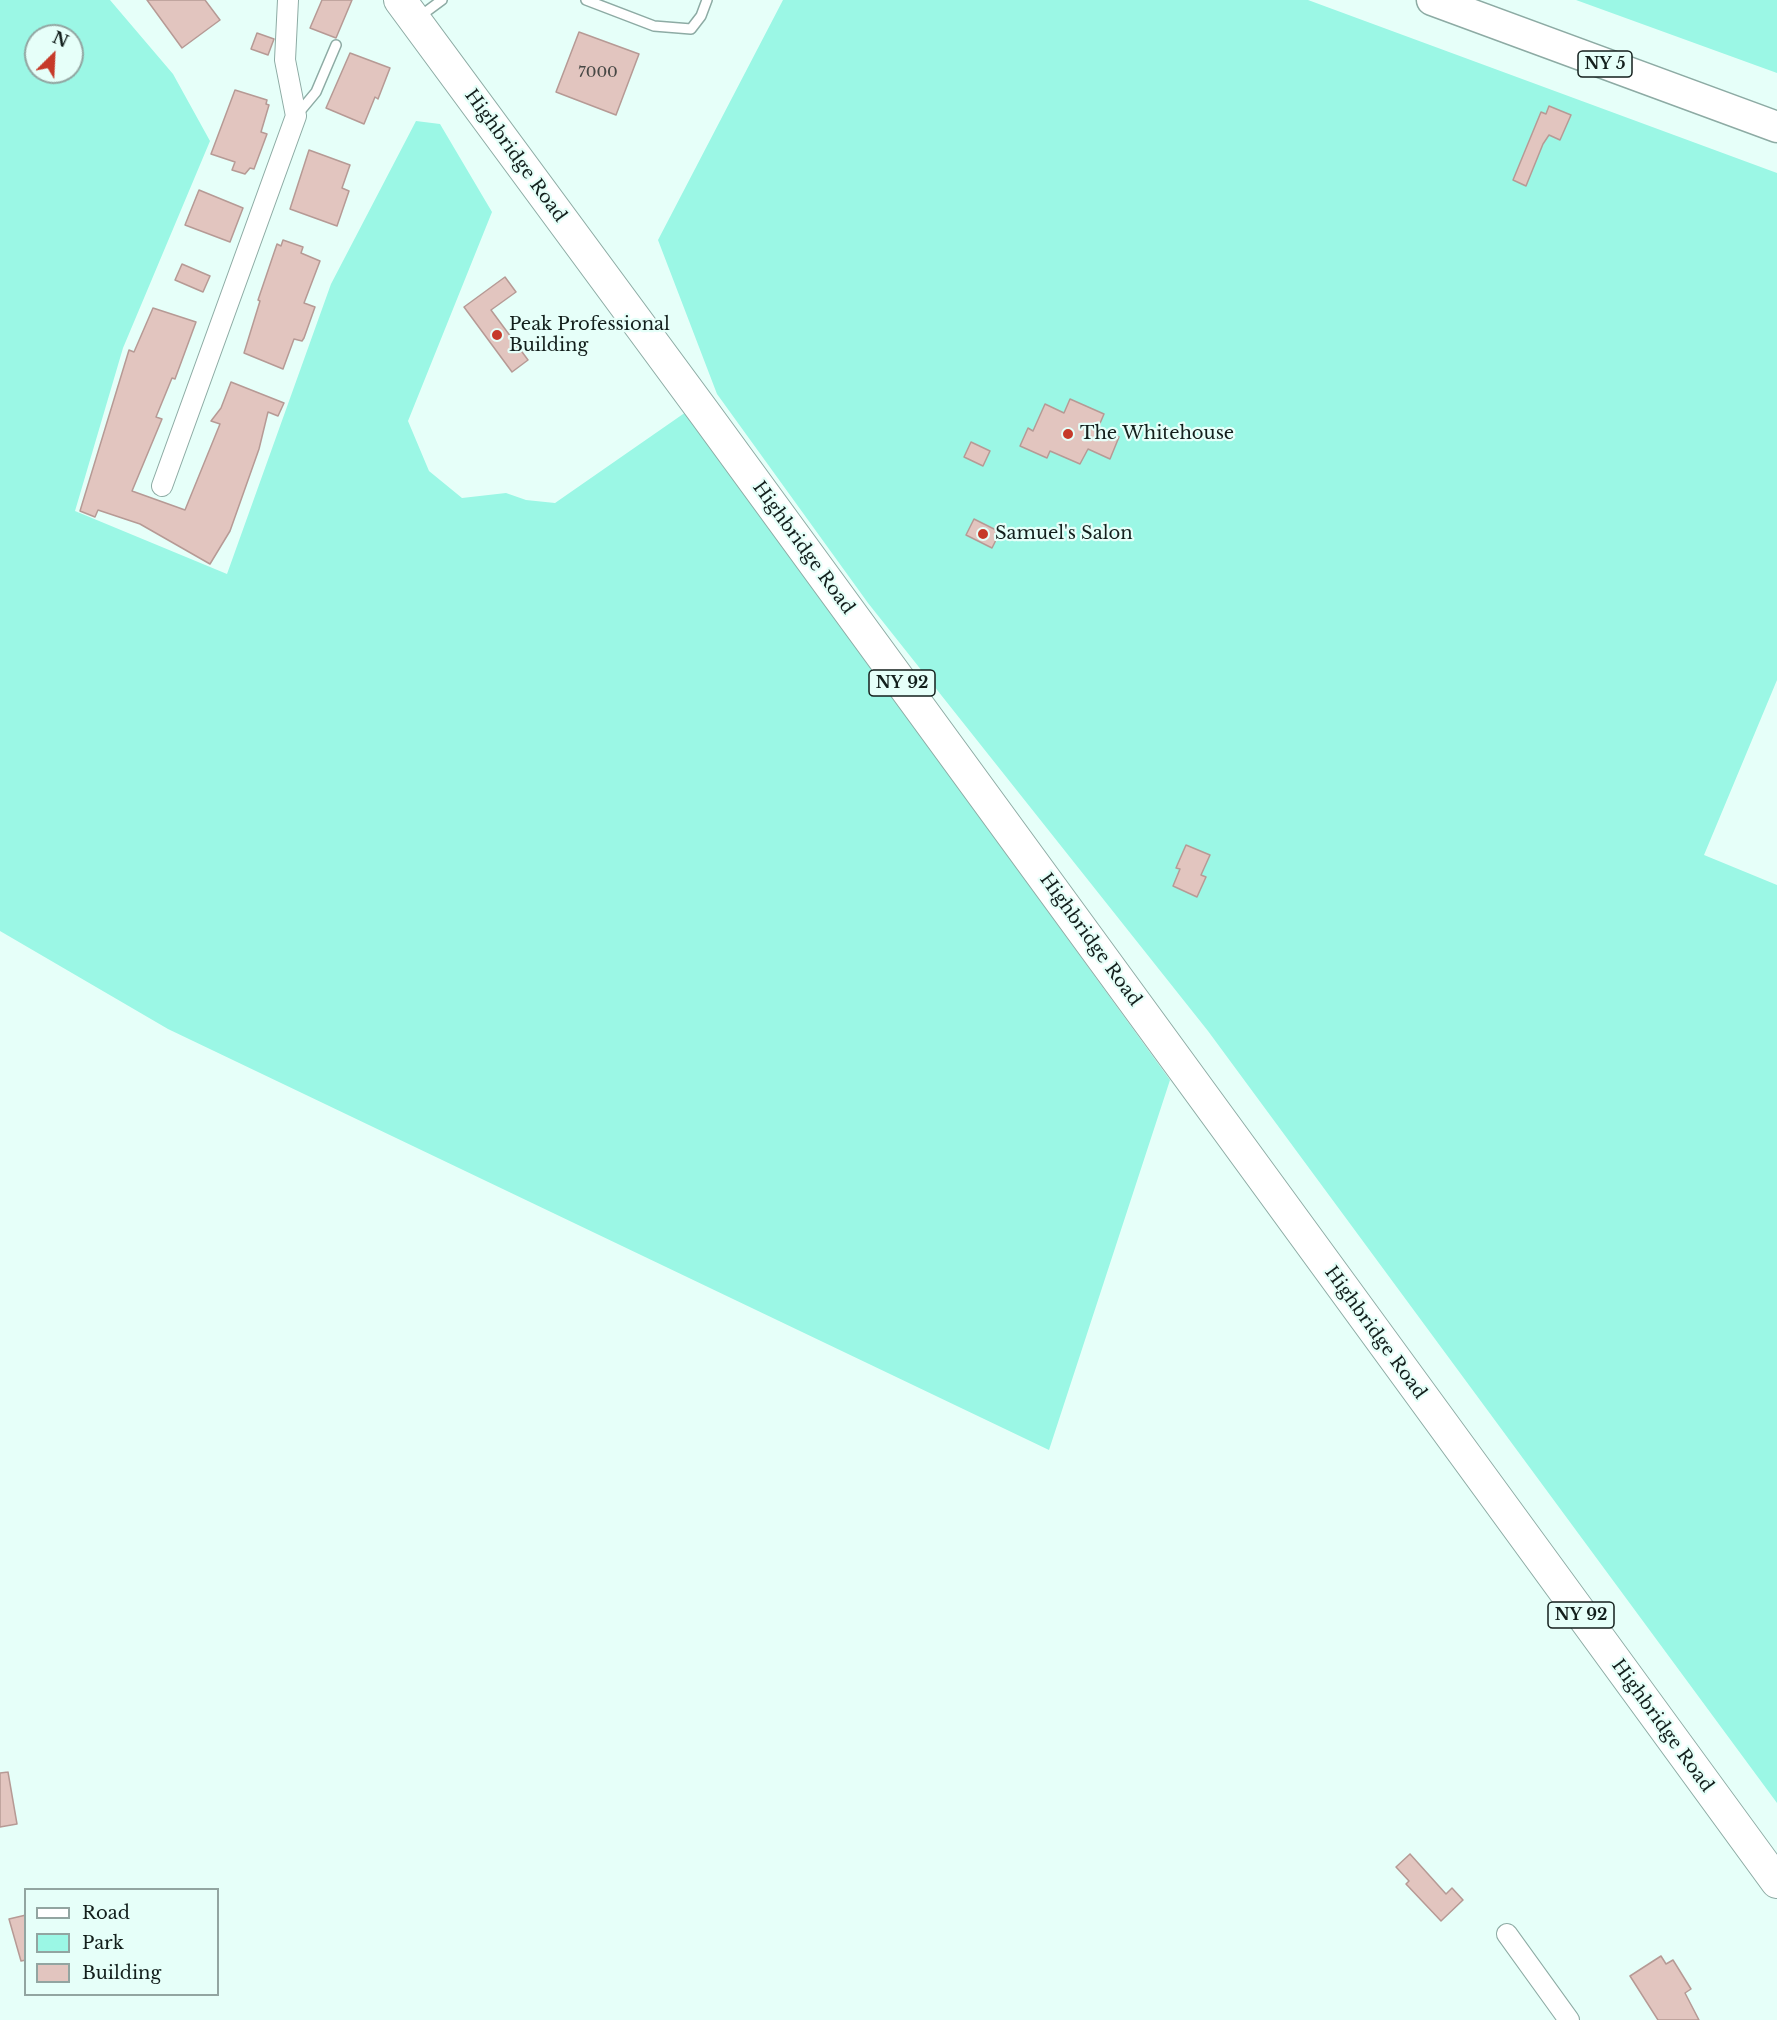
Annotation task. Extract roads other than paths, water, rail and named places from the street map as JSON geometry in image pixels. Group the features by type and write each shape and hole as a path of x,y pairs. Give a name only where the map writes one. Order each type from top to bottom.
{"highway":[{"name":"Highbridge Road","path":"407,10 706,415 1777,1882"}],"main road":[{"name":"NY 5","path":"1432,0 1777,127"}],"street":[{"path":"162,486 296,116 285,60 288,0"},
{"path":"1507,1934 1569,2020"}],"lane":[{"path":"407,10 442,0"},
{"path":"586,0 654,26 691,29 701,16 707,0"},
{"path":"296,116 316,92 336,45"}],"place":[{"name":"Peak Professional Building","path":"497,335"},
{"name":"The Whitehouse","path":"1068,434"},
{"name":"Samuel's Salon","path":"983,534"}]}
